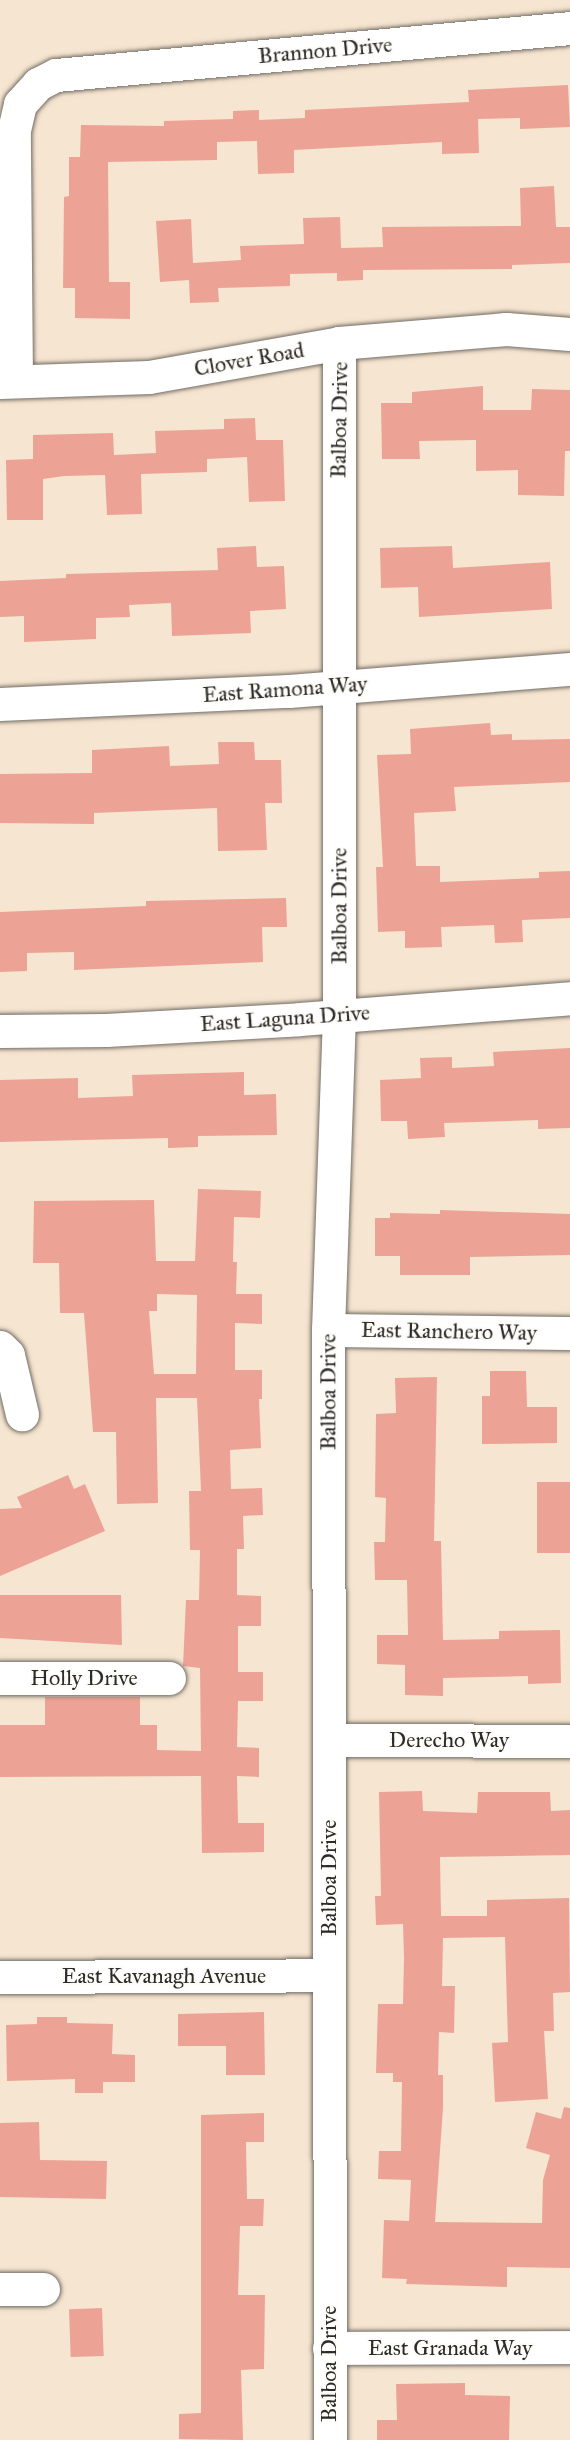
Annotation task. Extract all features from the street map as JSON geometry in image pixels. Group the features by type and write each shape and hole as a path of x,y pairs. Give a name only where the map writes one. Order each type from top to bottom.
{"street":[{"name":"Brannon Drive","path":"8,381 14,130 20,104 38,84 56,75 570,28"},
{"name":"Clover Road","path":"8,381 149,377 339,343 506,329 570,334"},
{"name":"Balboa Drive","path":"330,2440 328,1330 339,1015 339,343"},
{"name":"East Ramona Way","path":"0,704 340,687 570,669"},
{"name":"East Laguna Drive","path":"0,1031 106,1030 570,998"},
{"name":"East Ranchero Way","path":"328,1330 570,1333"},
{"path":"0,1347 8,1355 22,1414"},
{"name":"Holly Drive","path":"0,1678 169,1678"},
{"name":"Derecho Way","path":"329,1740 570,1741"},
{"name":"East Kavanagh Avenue","path":"0,1977 329,1975"},
{"path":"0,2289 43,2289"},
{"name":"East Granada Way","path":"329,2348 570,2347"}],"building":[{"path":"568,85 570,127 520,129 520,118 478,119 479,153 442,154 442,142 294,150 294,173 258,174 257,141 217,142 217,160 108,162 109,282 130,282 130,319 75,318 75,288 63,288 64,197 69,196 69,157 80,157 81,125 164,126 164,121 233,119 233,111 259,110 259,120 305,118 305,110 469,102 468,90"},
{"path":"554,186 556,227 570,227 570,263 512,265 512,269 363,270 363,280 337,281 337,273 290,274 290,286 218,288 219,302 190,303 189,280 160,282 156,221 191,219 193,263 241,260 240,246 304,244 303,218 340,217 341,248 383,247 382,227 521,226 520,188"},
{"path":"483,386 483,410 531,410 532,389 570,390 570,451 565,451 564,496 518,495 518,470 476,471 476,440 419,441 420,459 382,459 381,403 412,403 412,392"},
{"path":"255,418 256,440 283,440 285,501 249,502 247,457 207,459 207,472 141,474 142,514 107,515 105,475 64,476 43,479 43,520 7,520 6,460 33,459 33,435 113,433 114,455 156,453 155,431 224,429 224,419"},
{"path":"256,546 257,567 284,566 286,609 250,611 251,633 172,636 171,603 129,605 130,617 96,618 96,639 24,642 24,616 0,617 0,581 66,578 66,574 218,570 217,548"},
{"path":"452,546 453,568 550,562 552,609 419,617 418,587 381,588 380,548"},
{"path":"490,723 491,735 512,734 512,740 570,739 570,782 454,787 456,811 414,813 416,866 440,866 440,882 539,878 539,872 570,871 570,918 522,920 523,942 495,943 494,925 441,927 442,947 405,948 405,931 378,932 376,867 383,867 377,755 411,754 410,729"},
{"path":"218,742 254,742 255,760 281,760 282,803 265,803 267,850 218,851 217,808 94,813 94,824 0,823 0,774 92,773 92,750 169,746 170,766 219,764"},
{"path":"286,898 287,927 262,927 263,962 74,970 74,952 27,953 27,971 0,972 0,912 146,906 146,901"},
{"path":"570,1048 570,1128 538,1129 538,1120 444,1123 445,1137 408,1139 407,1121 381,1121 380,1080 421,1078 420,1058 452,1057 452,1068 494,1066 493,1052"},
{"path":"244,1072 244,1095 276,1094 277,1135 198,1136 198,1147 168,1148 168,1138 0,1142 0,1080 78,1078 78,1098 133,1096 132,1075"},
{"path":"198,1189 261,1191 260,1218 234,1217 233,1262 237,1262 236,1294 262,1294 262,1324 235,1323 235,1370 262,1370 262,1399 259,1399 261,1448 230,1450 231,1489 262,1488 263,1515 243,1516 244,1549 237,1549 237,1595 261,1596 261,1626 238,1626 238,1672 263,1672 263,1701 238,1701 237,1747 259,1748 259,1777 237,1776 238,1823 264,1823 264,1852 202,1853 201,1776 0,1777 0,1725 45,1725 45,1697 140,1697 140,1725 157,1725 157,1750 201,1751 200,1668 183,1666 186,1600 199,1600 200,1550 190,1550 189,1491 201,1491 197,1398 156,1398 158,1503 117,1504 116,1432 93,1432 84,1313 60,1313 59,1263 33,1263 34,1201 154,1200 156,1261 195,1261","holes":["157,1294 197,1295 196,1374 154,1374 149,1311 157,1311"]},
{"path":"440,1210 570,1214 570,1255 470,1257 470,1275 400,1275 400,1256 375,1256 375,1218 390,1218 390,1213 440,1214"},
{"path":"490,1371 526,1371 527,1407 557,1407 557,1443 482,1444 482,1396 490,1396"},
{"path":"437,1377 434,1541 441,1541 443,1640 499,1639 499,1631 560,1630 561,1683 528,1684 528,1676 443,1678 443,1696 405,1695 405,1665 377,1664 377,1635 408,1635 407,1580 375,1580 374,1542 385,1542 386,1498 375,1497 376,1414 396,1413 395,1378"},
{"path":"68,1475 74,1489 85,1484 105,1531 0,1576 0,1509 22,1508 17,1497"},
{"path":"537,1482 570,1482 570,1553 537,1553"},
{"path":"0,1595 121,1595 122,1645 0,1638"},
{"path":"422,1791 423,1811 477,1813 478,1792 550,1792 551,1811 570,1810 570,1855 440,1857 441,1916 487,1916 487,1900 569,1898 570,1992 553,1993 554,2031 544,2031 548,2099 495,2102 492,2043 508,2042 505,1937 443,1938 442,1986 455,1986 454,2033 439,2032 438,2075 443,2075 443,2108 435,2222 542,2223 543,2180 550,2155 526,2148 536,2112 561,2119 564,2107 570,2108 570,2268 507,2267 507,2287 406,2284 407,2279 382,2278 384,2220 409,2221 411,2180 378,2179 379,2151 401,2151 402,2082 393,2082 393,2073 376,2073 378,2004 403,2004 404,1959 403,1924 376,1925 375,1896 381,1896 379,1792"},
{"path":"264,2012 265,2075 226,2075 226,2046 178,2046 178,2014"},
{"path":"37,2017 67,2017 67,2023 113,2024 112,2054 135,2055 135,2082 103,2082 103,2093 75,2093 75,2079 7,2081 6,2025 37,2024"},
{"path":"264,2113 264,2142 246,2142 247,2199 264,2199 263,2226 240,2226 238,2295 265,2295 264,2369 241,2370 243,2440 179,2439 179,2414 201,2413 201,2115"},
{"path":"39,2122 40,2160 107,2161 106,2199 0,2197 0,2123"},
{"path":"102,2308 104,2356 71,2357 69,2309"},
{"path":"465,2383 465,2395 510,2396 509,2440 377,2440 377,2420 397,2420 396,2384"}]}
